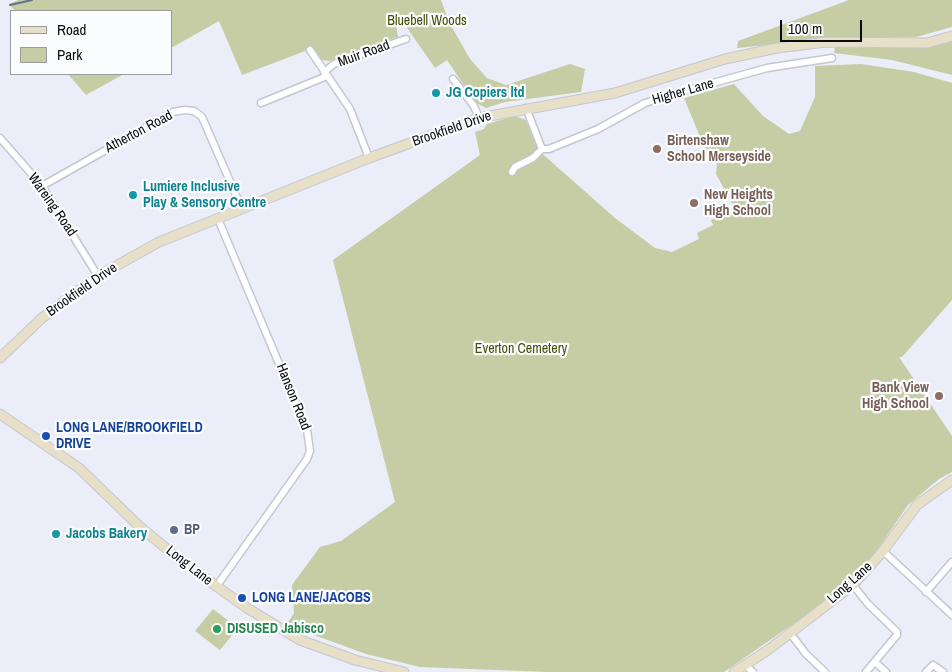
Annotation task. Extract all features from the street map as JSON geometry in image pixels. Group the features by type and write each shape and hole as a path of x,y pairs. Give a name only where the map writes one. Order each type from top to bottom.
{"street":[{"name":"Brookfield Drive","path":"0,358 42,318 98,276 159,242 369,158 478,118 526,108 615,94 725,59 776,48 826,42 927,43 952,36"},
{"name":"Muir Road","path":"261,103 326,74 334,64 406,39"},
{"name":"Muir Road","path":"310,50 350,109 369,158"},
{"name":"Higher Lane","path":"512,172 515,167 533,158 542,149 549,149 598,129 645,103 766,68 832,58"},
{"path":"453,79 474,106 478,118"},
{"path":"526,108 542,149"},
{"name":"Atherton Road","path":"42,186 173,112 194,111 202,117 242,209"},
{"name":"Wareing Road","path":"0,138 42,186 98,276"},
{"name":"Hanson Road","path":"216,587 307,459 310,451 307,430 218,219"},
{"name":"Long Lane","path":"0,414 79,468 140,526 216,587 300,640 355,660 404,672"},
{"name":"Long Lane","path":"734,672 790,633 853,585 883,551 917,505 952,480"},
{"path":"883,551 952,615"},
{"path":"926,592 952,562"},
{"path":"853,585 868,604 897,632 897,635 866,672"},
{"path":"790,633 806,654 825,672"},
{"path":"875,662 886,672"},
{"path":"746,665 753,672"},
{"path":"926,672 933,665 943,672"}],"green space":[{"name":"Bluebell Woods","path":"18,0 441,0 449,22 470,59 487,78 506,85 570,64 585,69 581,92 505,102 486,108 475,102 447,60 435,68 403,22 396,25 398,37 329,61 322,60 313,48 242,75 219,21 172,47 172,10 14,10 9,4"},
{"path":"849,0 952,0 952,27 916,37 838,38 737,48 738,41"},
{"path":"952,36 952,75 892,60 834,53 835,47 908,48 939,42"},
{"name":"Everton Cemetery","path":"861,64 914,72 952,83 952,300 902,357 899,357 952,436 952,472 939,479 908,505 865,568 809,613 724,672 548,672 420,667 366,654 300,630 287,623 294,614 292,585 320,547 341,541 395,502 333,260 480,155 475,132 484,129 487,124 515,116 526,120 538,150 615,218 655,248 672,252 699,239 697,233 713,225 711,220 734,207 716,174 717,163 708,156 684,98 734,84 763,116 789,134 800,131 815,97 815,66"},
{"path":"69,75 122,75 86,95"},
{"name":"DISUSED Jabisco","path":"213,609 238,628 220,650 195,631"}],"waterway":[{"path":"10,5 32,0"}],"place":[{"name":"JG Copiers ltd","path":"436,93"},
{"name":"Birtenshaw School Merseyside","path":"657,149"},
{"name":"Lumiere Inclusive Play & Sensory Centre","path":"133,195"},
{"name":"New Heights High School","path":"694,203"},
{"name":"Bank View High School","path":"939,396"},
{"name":"LONG LANE/BROOKFIELD DRIVE","path":"46,436"},
{"name":"BP","path":"174,530"},
{"name":"Jacobs Bakery","path":"56,534"},
{"name":"LONG LANE/JACOBS","path":"242,598"},
{"name":"DISUSED Jabisco","path":"217,629"}]}
